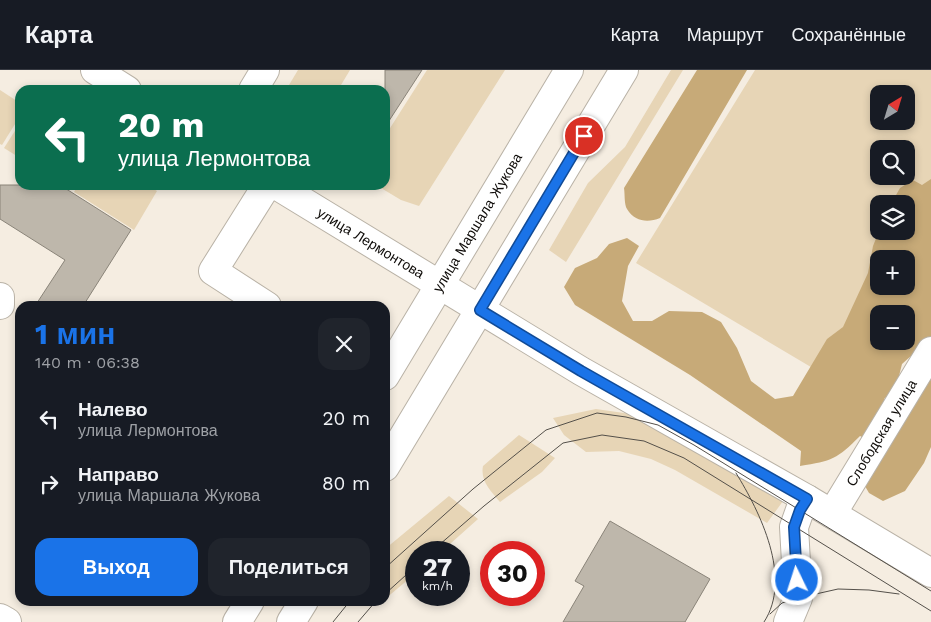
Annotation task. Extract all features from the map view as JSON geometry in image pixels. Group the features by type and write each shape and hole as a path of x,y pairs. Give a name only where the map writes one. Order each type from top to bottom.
{"main road":[{"path":"95,70 119,85"},
{"path":"256,85 265,70"},
{"name":"улица Маршала Жукова","path":"390,368 569,70"},
{"path":"390,459 624,70"},
{"path":"259,301 213,271 264,190"},
{"name":"улица Лермонтова","path":"284,190 581,371 807,499 931,573"},
{"path":"0,297 0,305"},
{"name":"Слободская улица","path":"832,514 931,352"},
{"path":"788,622 798,598 794,527 800,510 807,499"},
{"path":"238,622 247,606"},
{"path":"291,622 301,606"},
{"path":"0,618 6,622"}],"shaded area":[{"path":"298,70 350,70 341,85 289,85"},
{"path":"427,70 505,70 419,206 401,200 384,190 390,190 390,128"},
{"path":"671,70 683,70 566,262 549,250 588,183 625,147"},
{"path":"697,70 747,70 660,218 651,221 638,219 626,207 624,188"},
{"path":"755,70 931,70 931,193 915,219 915,195 870,195 870,240 903,240 896,250 870,250 870,277 821,373 636,263"},
{"path":"0,90 15,100 15,124 2,145 0,144"},
{"path":"15,131 15,155 4,148"},
{"path":"931,179 931,338 902,364 896,388 884,399 897,423 931,367 931,447 924,463 905,491 883,501 869,493 862,481 879,446 860,436 833,458 800,466 801,451 690,375 575,305 564,287 575,268 597,258 609,244 627,238 639,246 628,266 622,301 633,321 652,321 669,311 702,312 721,322 737,348 751,381 775,399 793,396 827,339 843,327 868,273 870,262 870,295 915,295 915,250 872,250 875,240 915,240 915,195 896,195 900,188 905,185 915,185 915,181 922,185"},
{"path":"75,190 157,191 134,230 74,192"},
{"path":"596,409 631,414 786,497 767,523 675,470 651,459 619,451 586,452 564,435 553,418"},
{"path":"519,435 555,458 542,472 500,502 485,481 482,471 483,466"},
{"path":"449,496 478,519 453,541 405,541 405,582 390,595 390,545"}],"building":[{"path":"385,70 422,70 390,119 390,85 385,85"},
{"path":"0,185 15,185 15,190 68,190 131,230 86,301 38,301 65,260 0,219"},
{"path":"610,521 710,579 685,622 563,622 584,586 575,581"}],"tram line":[{"path":"390,564 473,489 546,430 597,413 626,417 658,425 694,445 931,591"},
{"path":"444,541 563,443 602,435 644,441 684,458 931,611"},
{"path":"736,473 763,526 774,566 775,586 772,605 764,622"},
{"path":"390,589 405,576"},
{"path":"770,614 782,603 838,589 869,590 899,594"},
{"path":"333,622 346,606"},
{"path":"358,622 372,606"}],"route":[{"path":"584,136 480,310 581,371 807,499 800,510 794,527 797,580"}]}
